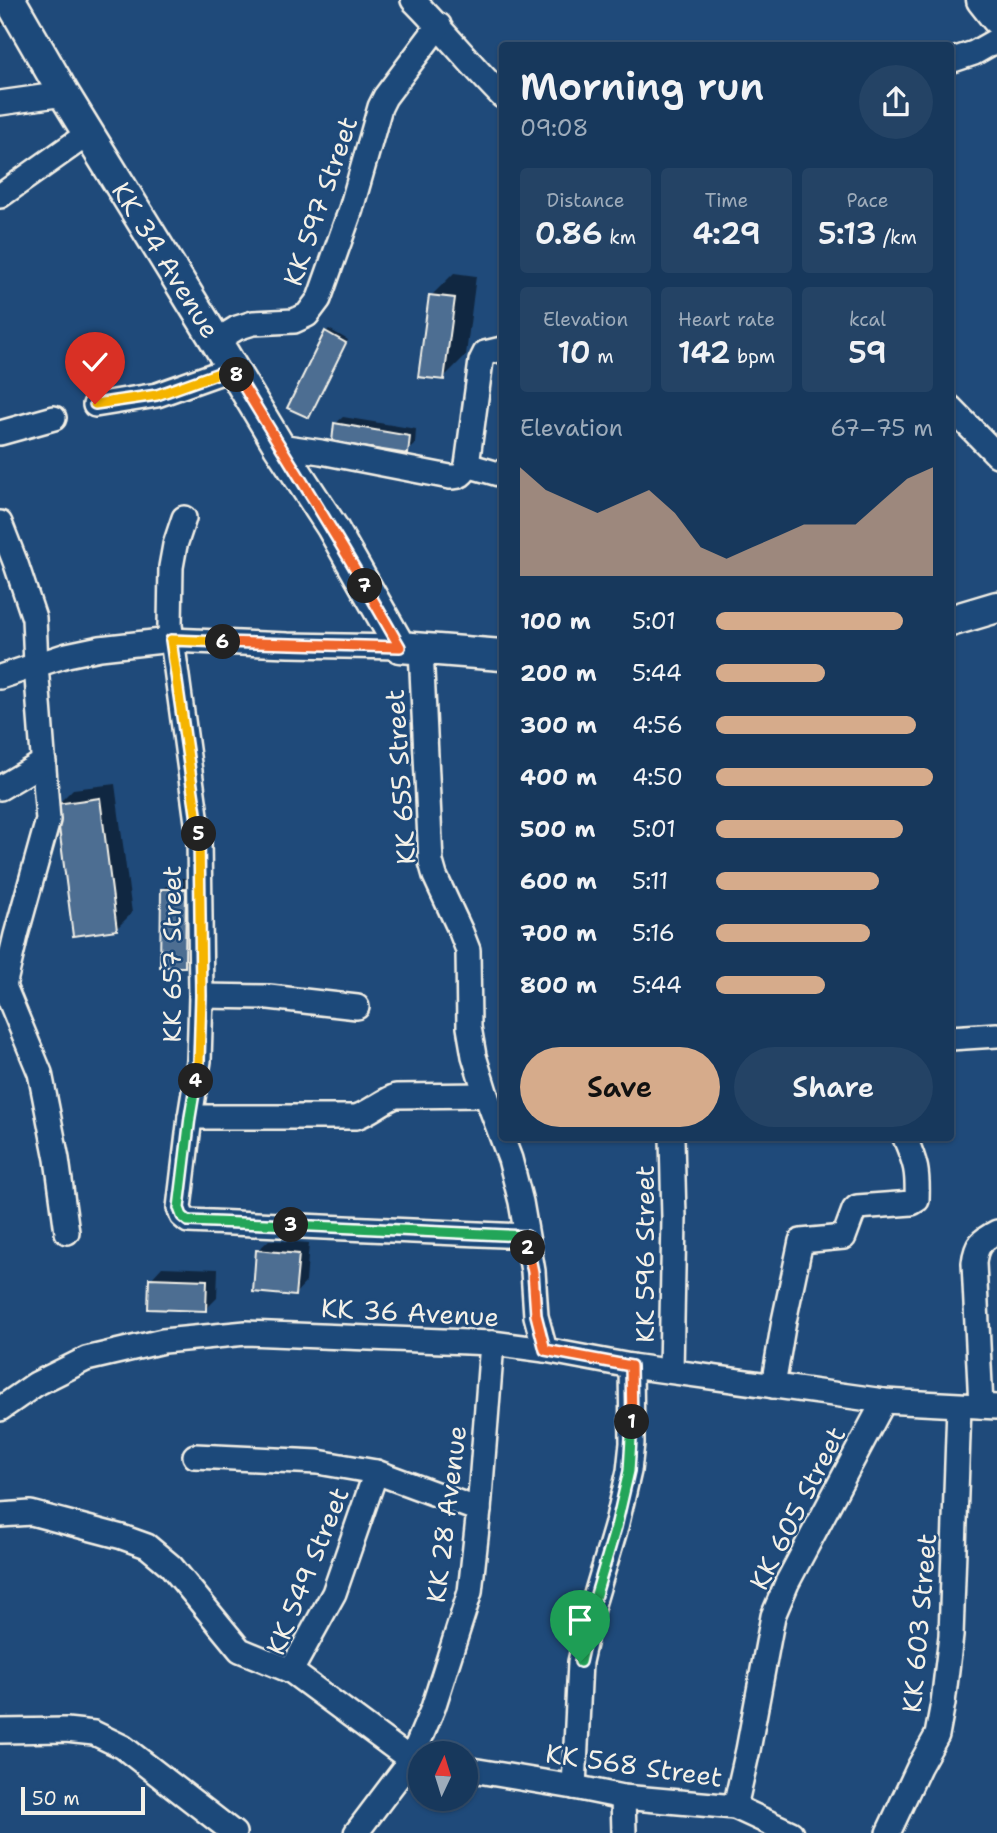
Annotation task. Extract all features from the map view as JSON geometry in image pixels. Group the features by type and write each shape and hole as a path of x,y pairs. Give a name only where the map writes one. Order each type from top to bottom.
{"main road":[{"name":"KK 34 Avenue","path":"10,0 64,94 279,446 410,648"},
{"path":"954,620 997,607"},
{"path":"410,648 499,655"}],"street":[{"path":"413,0 439,25 499,93"},
{"name":"KK 597 Street","path":"216,341 237,328 253,323 294,321 307,315 319,299 351,209 380,107 439,25"},
{"path":"954,60 974,53 997,40"},
{"path":"0,103 64,94"},
{"path":"0,196 89,133"},
{"path":"279,446 460,477 467,464 481,360 485,353 499,350"},
{"path":"95,404 157,395 233,368"},
{"path":"954,411 997,455"},
{"path":"0,433 54,418"},
{"path":"467,464 499,474"},
{"name":"KK 657 Street","path":"184,518 171,567 171,640 199,837 201,996 199,1061 179,1208 182,1216 188,1221 526,1236"},
{"path":"0,523 34,618 48,820 2,986 40,1073 57,1159 66,1232"},
{"path":"0,677 67,655 100,648 171,640 410,648"},
{"name":"KK 655 Street","path":"410,648 431,862 468,950 468,1027 474,1056 499,1130"},
{"path":"0,788 44,762"},
{"path":"201,996 269,997 357,1007"},
{"path":"954,1038 997,1035"},
{"path":"190,1117 356,1117 367,1114 396,1096 486,1095"},
{"name":"KK 655 Street","path":"503,1141 521,1202 533,1272 536,1315 545,1350"},
{"name":"KK 596 Street","path":"671,1371 674,1218 672,1141"},
{"path":"773,1386 801,1241 844,1237 857,1207 912,1203 917,1200 916,1163 906,1141"},
{"name":"KK 603 Street","path":"888,1833 937,1735 943,1703 979,1406 975,1251 983,1239 997,1232"},
{"name":"KK 36 Avenue","path":"0,1409 36,1384 86,1359 163,1341 246,1333 492,1343 631,1366 884,1401 979,1406"},
{"name":"KK 28 Avenue","path":"422,1741 470,1592 492,1343"},
{"path":"574,1787 580,1662 629,1471 632,1443 631,1366"},
{"name":"KK 605 Street","path":"735,1807 773,1615 787,1583 884,1401"},
{"path":"195,1456 318,1462 376,1472 479,1510"},
{"name":"KK 549 Street","path":"376,1472 334,1593 291,1671 408,1754"},
{"path":"0,1515 31,1513 122,1536 147,1546 171,1566 240,1650 291,1671"},
{"path":"0,1731 66,1730 94,1733 123,1747 234,1833"},
{"name":"KK 28 Avenue","path":"356,1833 408,1770"},
{"name":"KK 568 Street","path":"478,1771 623,1797 735,1807 791,1833"},
{"path":"623,1797 624,1833"}],"building":[{"path":"429,295 455,298 444,380 418,377"},
{"path":"325,331 346,343 309,418 287,408"},
{"path":"334,423 410,436 408,454 332,442"},
{"path":"100,798 117,930 73,936 56,804"},
{"path":"161,889 186,889 185,967 160,967"},
{"path":"256,1250 299,1254 295,1296 253,1292"},
{"path":"149,1278 207,1280 206,1311 148,1309"}],"route":[{"path":"95,404 157,395 233,368 279,446 332,527 400,647 171,640 199,837 199,1061 179,1208 182,1216 188,1221 526,1236 533,1272 536,1315 545,1350 631,1366 632,1443 629,1471 580,1662"}]}
